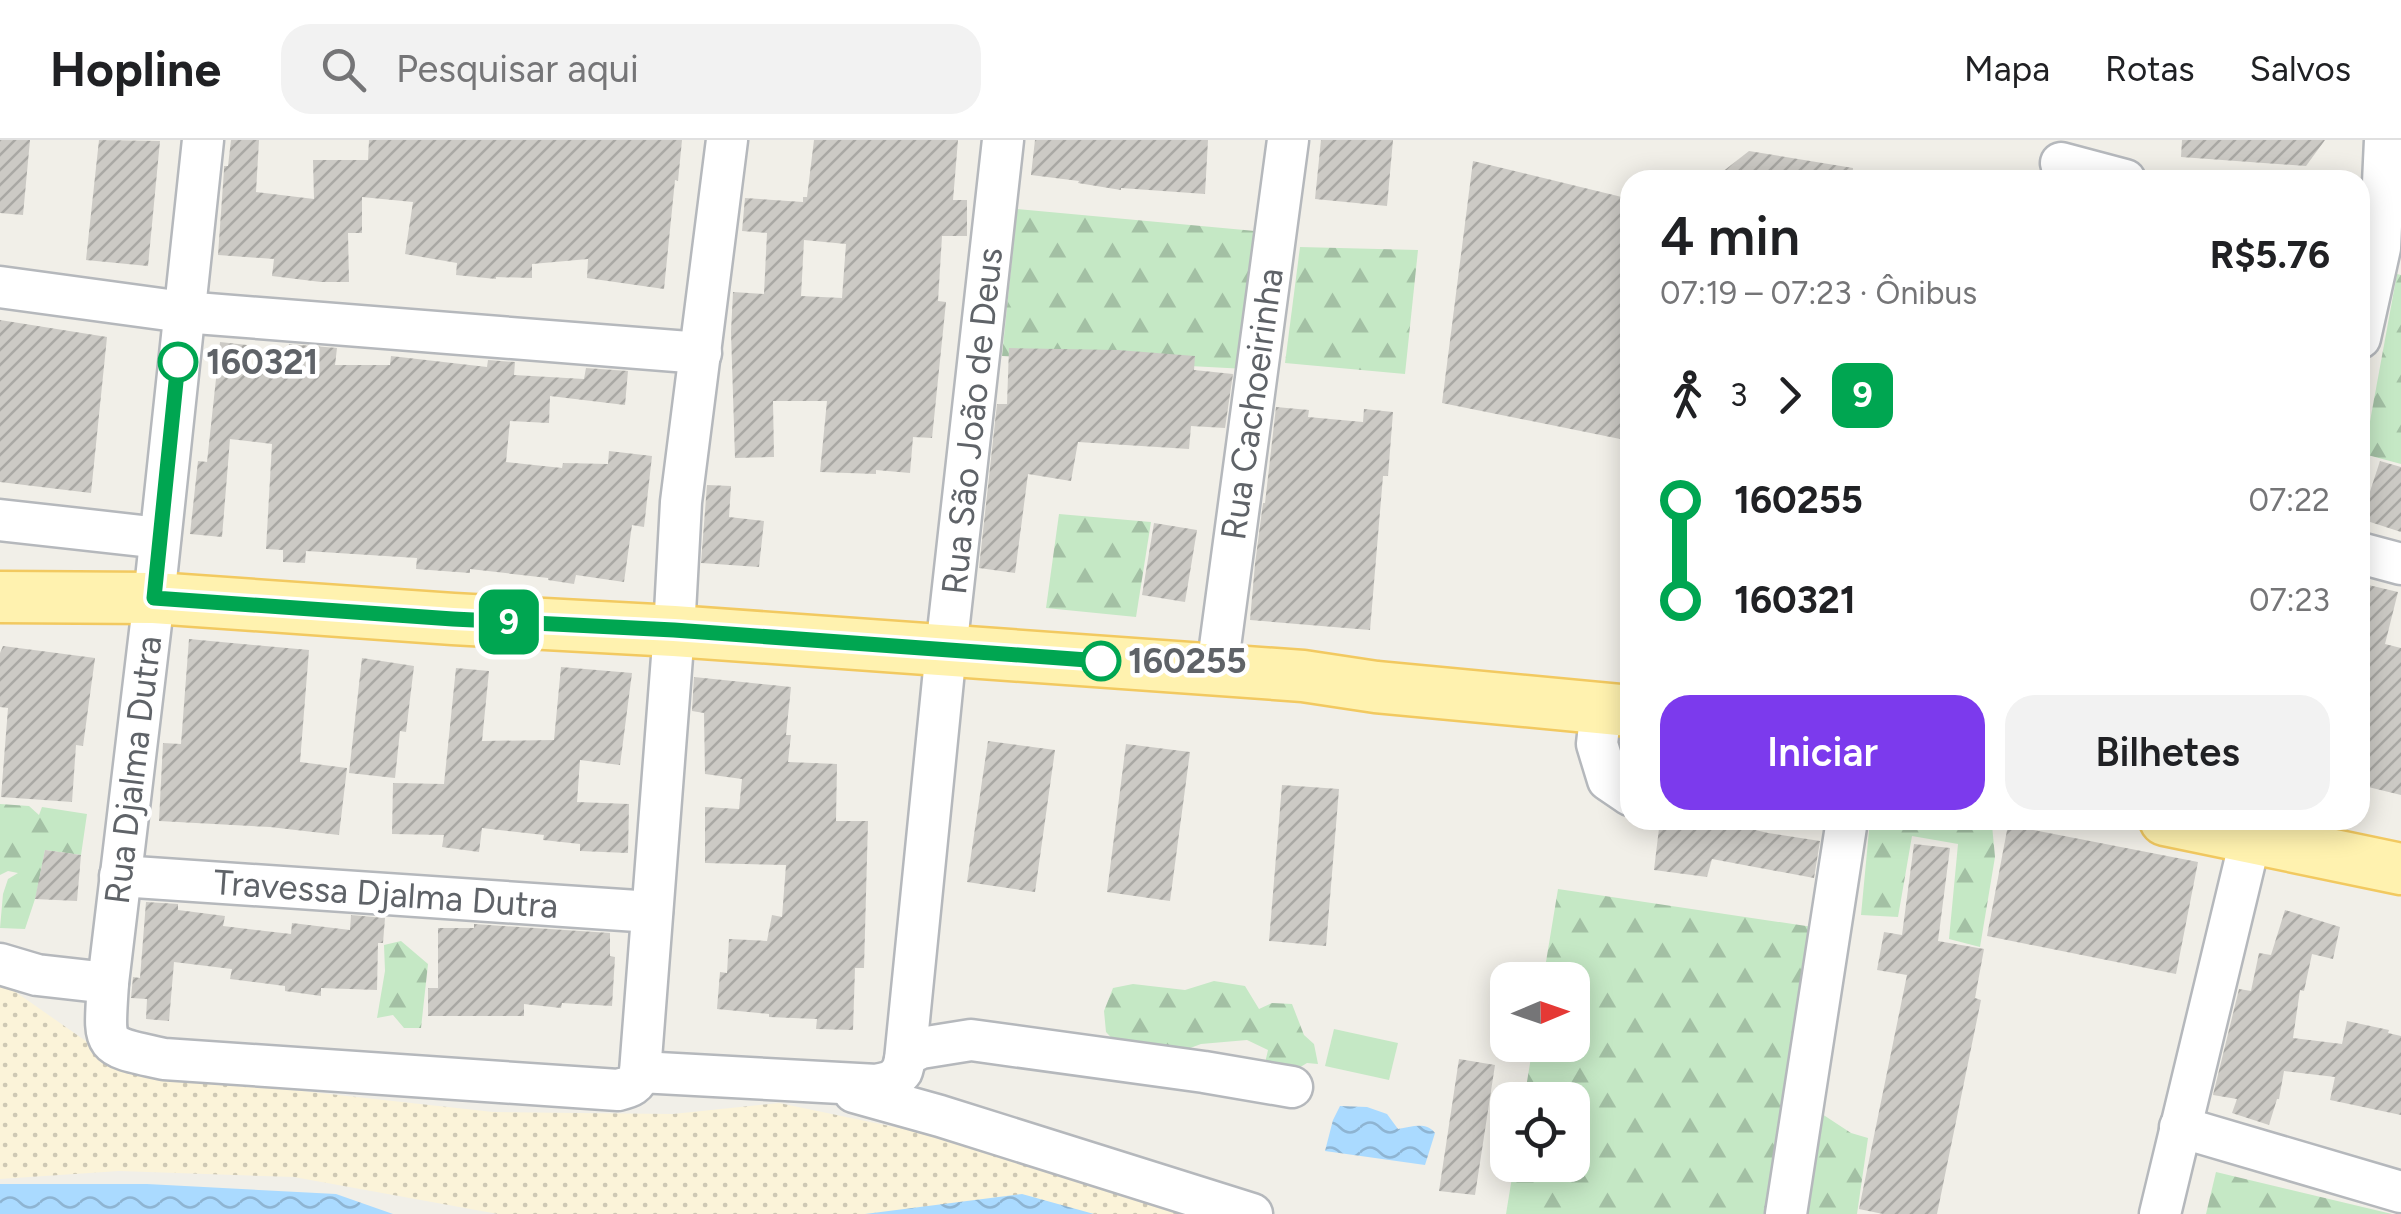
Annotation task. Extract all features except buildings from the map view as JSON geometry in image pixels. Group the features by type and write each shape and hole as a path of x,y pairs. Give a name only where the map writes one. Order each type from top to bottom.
{"main road":[{"path":"0,597 154,598 674,630 1304,676 1615,710"},
{"path":"2257,830 2401,869"}],"street":[{"name":"Rua Djalma Dutra","path":"203,140 108,983 107,1038 124,1051 164,1059 618,1090 632,1086 640,1072"},
{"path":"727,140 681,502 640,1072 878,1085 892,1081 902,1071 910,1053 920,1048 971,1040 1292,1087"},
{"name":"Rua São João de Deus","path":"905,1060 1003,140"},
{"name":"Rua Cachoeirinha","path":"1217,669 1288,140"},
{"path":"2370,293 2380,248 2385,140"},
{"path":"2061,163 2087,170"},
{"path":"0,287 183,312 701,353"},
{"path":"0,520 160,538"},
{"path":"2370,556 2401,564"},
{"path":"1615,710 1597,744 1608,780 1620,788"},
{"path":"1786,1214 1845,830"},
{"path":"2160,1214 2253,830"},
{"name":"Travessa Djalma Dutra","path":"120,876 652,912"},
{"path":"0,964 38,974 108,983"},
{"path":"814,1080 1252,1214"},
{"path":"2180,1127 2401,1192"}],"green space":[{"path":"1017,209 1266,232 1246,369 1002,356"},
{"path":"1300,247 1418,250 1405,374 1285,363"},
{"path":"2397,274 2401,275 2401,464 2370,456 2370,421"},
{"path":"1059,514 1151,522 1136,617 1046,608"},
{"path":"0,804 29,806 39,815 42,807 87,814 81,855 45,850 25,929 0,928 3,894 8,879 18,873 8,871 0,875"},
{"path":"1869,830 1992,830 1995,857 1980,947 1949,939 1958,844 1912,836 1898,917 1861,915"},
{"path":"1558,889 1826,929 1770,1214 1506,1214 1511,1182 1590,1182 1590,1082 1527,1082 1530,1062 1590,1062 1590,962 1546,962"},
{"path":"401,941 428,964 421,1028 404,1028 393,1015 377,1018 385,971 384,945"},
{"path":"1214,981 1245,986 1259,1009 1272,1003 1292,1004 1304,1035 1314,1044 1318,1064 1307,1063 1297,1069 1265,1063 1268,1050 1247,1040 1201,1044 1158,1060 1124,1051 1106,1032 1104,1011 1113,988 1133,984 1185,990"},
{"path":"1334,1029 1398,1043 1389,1080 1325,1066"},
{"path":"1822,1114 1851,1133 1868,1138 1857,1214 1796,1214"},
{"path":"2216,1172 2392,1214 2206,1214"}],"sand":[{"path":"0,981 130,1072 493,1112 673,1114 779,1103 1019,1153 1258,1214 498,1214 294,1177 119,1171 0,1179"}],"water":[{"path":"1340,1106 1367,1107 1387,1114 1398,1129 1431,1129 1435,1133 1425,1165 1325,1151"},
{"path":"0,1184 147,1184 336,1194 393,1214 0,1214"},
{"path":"1022,1194 1094,1214 865,1214"}],"bus line":[{"name":"9","path":"178,362 154,598 1101,661"}],"place":[{"name":"160321","path":"178,362"},
{"name":"160255","path":"1101,661"}]}
